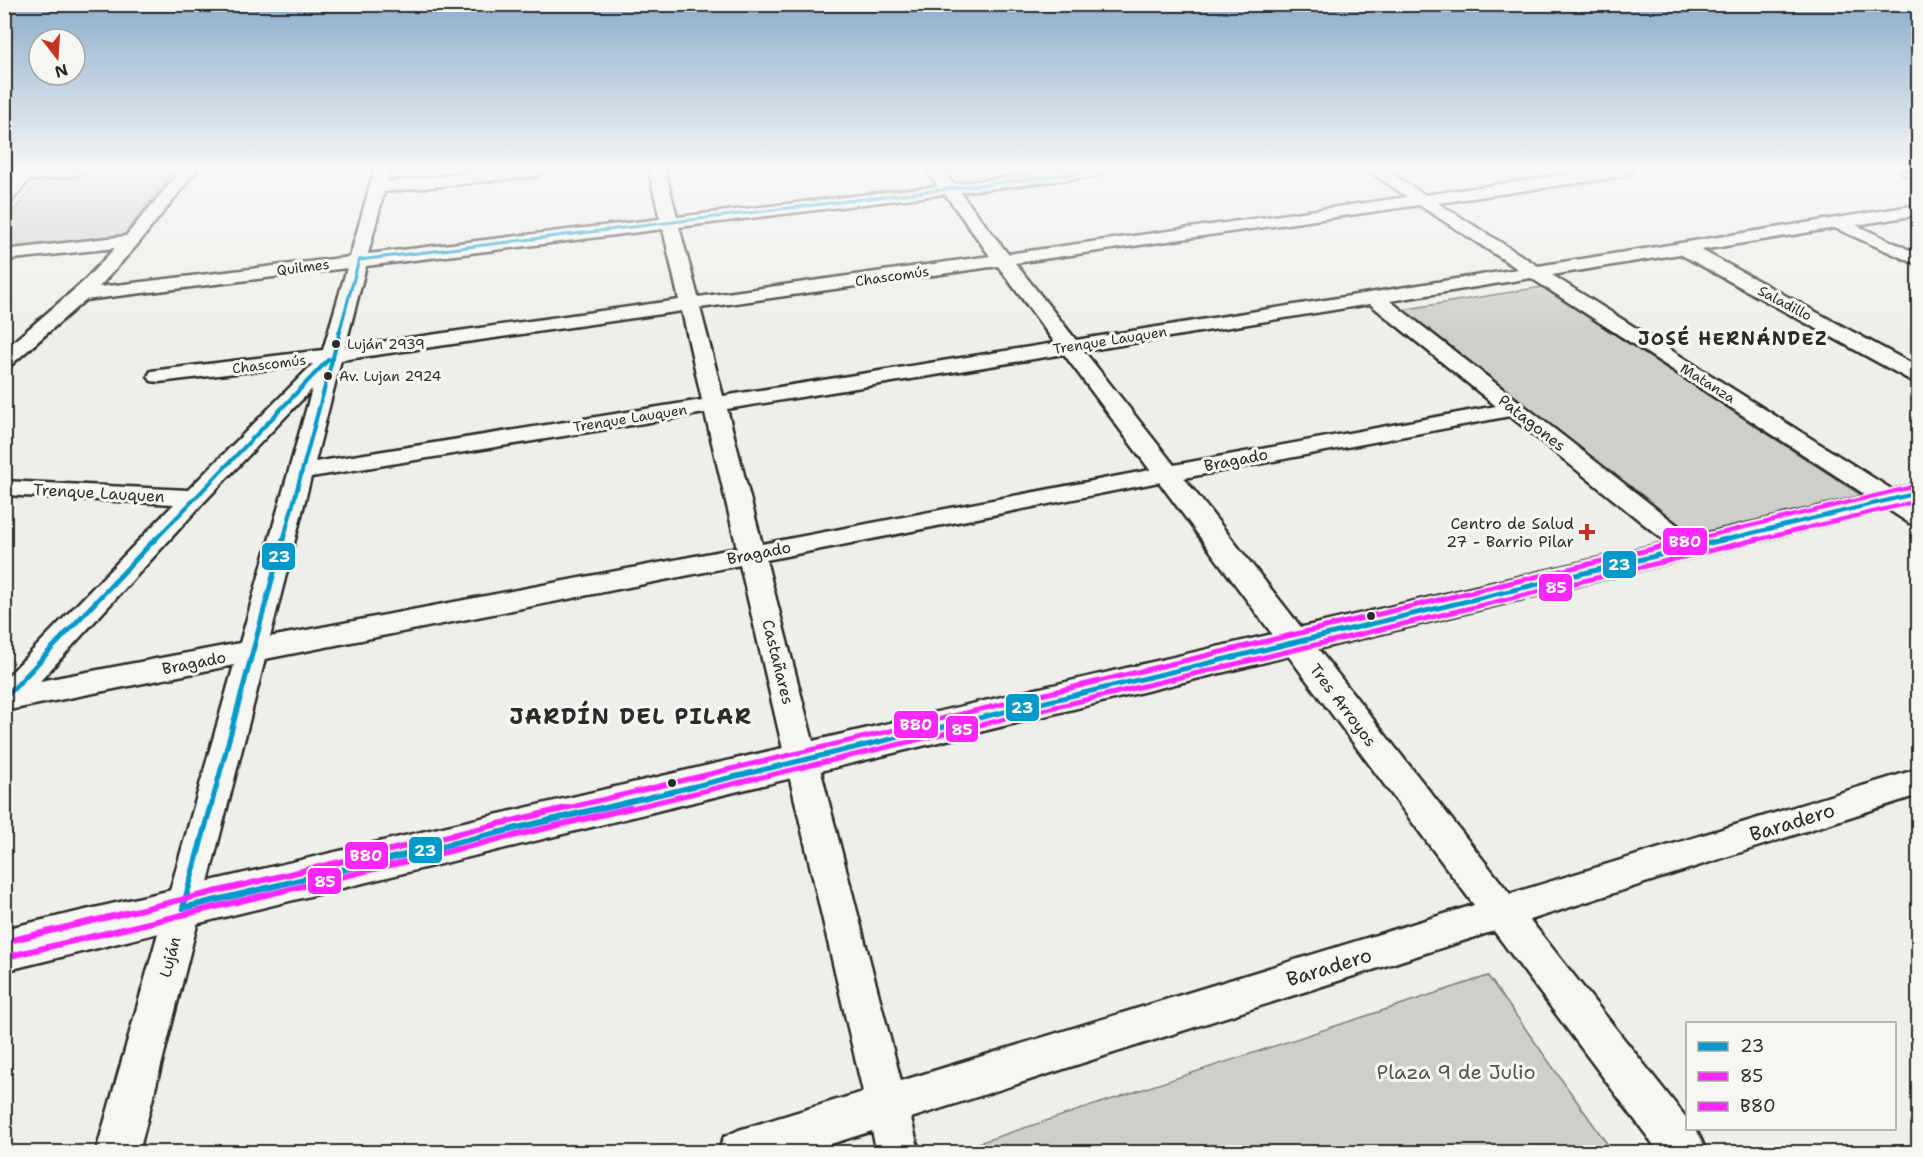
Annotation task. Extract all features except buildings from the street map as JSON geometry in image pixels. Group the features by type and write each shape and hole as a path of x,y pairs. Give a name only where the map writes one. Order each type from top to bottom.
{"main road":[{"path":"4,950 1690,548 1910,503"}],"street":[{"path":"4,361 80,295 145,225"},
{"name":"Luján","path":"117,1152 368,225"},
{"name":"Quilmes","path":"80,295 652,225"},
{"name":"Castañares","path":"670,225 898,1152"},
{"name":"Tres Arroyos","path":"976,225 1685,1152"},
{"name":"Chascomús","path":"159,376 333,355 1247,225"},
{"name":"Matanza","path":"1461,225 1910,503"},
{"name":"Trenque Lauquen","path":"302,471 1825,225"},
{"path":"1841,225 1918,260"},
{"path":"4,255 131,242"},
{"name":"Saladillo","path":"1683,248 1918,375"},
{"name":"Patagones","path":"1374,298 1690,548"},
{"path":"5,699 194,498 333,355"},
{"name":"Bragado","path":"5,699 1166,474 1514,409"},
{"name":"Trenque Lauquen","path":"4,489 194,498"},
{"name":"Baradero","path":"739,1152 1918,782"}],"green space":[{"path":"5,225 132,225 123,236 5,249"},
{"path":"1542,287 1876,505 1702,546 1401,310"},
{"name":"Plaza 9 de Julio","path":"1488,976 1613,1152 954,1152 954,1151"}],"transit line":[{"name":"23","path":"359,260 648,225"},
{"name":"23","path":"359,260 183,908 1918,493"},
{"name":"23","path":"4,699 329,359"},
{"name":"B80","path":"4,942 1916,486"},
{"name":"85","path":"6,957 1918,501"}],"place":[{"name":"Luján 2939","path":"336,344"},
{"name":"Av. Lujan 2924","path":"328,376"},
{"name":"Centro de Salud 27 - Barrio Pilar","path":"1587,532"}],"district":[{"name":"JOSÉ HERNÁNDEZ","path":"1733,339"},
{"name":"JARDÍN DEL PILAR","path":"631,716"}]}
